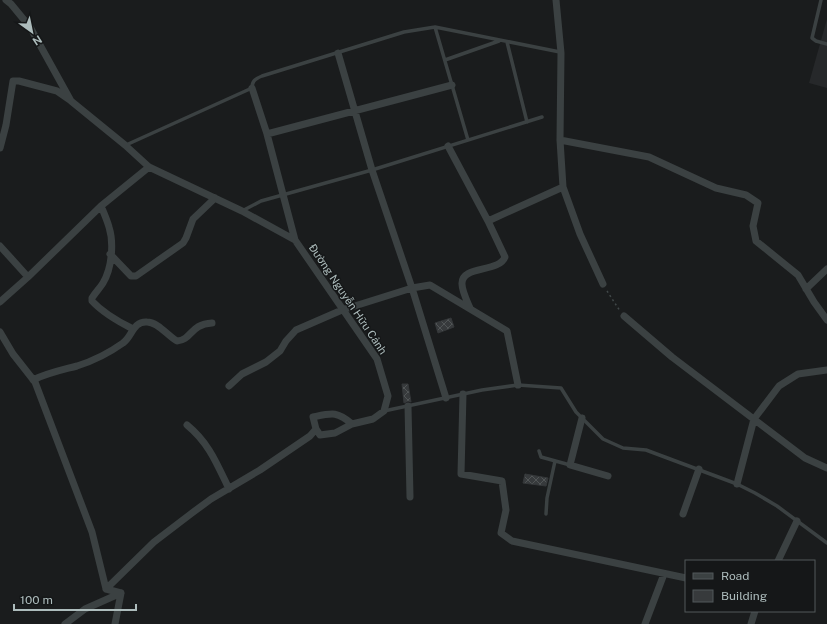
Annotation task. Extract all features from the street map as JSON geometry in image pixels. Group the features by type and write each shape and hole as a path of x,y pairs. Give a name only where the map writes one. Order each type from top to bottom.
{"street":[{"name":"Đường Nguyễn Hữu Cảnh","path":"6,0 30,27 72,101 149,167 242,211 295,240 342,310 378,359 388,396 384,411"},
{"path":"556,0 561,53 560,140 563,187 580,234 603,284"},
{"path":"338,53 372,170 412,288 446,398"},
{"path":"0,148 14,81 19,81 57,92 72,101"},
{"path":"267,134 452,85"},
{"path":"252,88 267,134 295,240"},
{"path":"560,140 649,157 716,188 746,195 758,203 752,226 756,241 798,275 827,320"},
{"path":"448,146 488,221 504,257 503,261 497,266 470,272 464,278 462,284 470,308"},
{"path":"0,302 101,206 149,167"},
{"path":"488,221 563,187"},
{"path":"110,254 131,276 136,276 183,243 193,219 215,198"},
{"path":"101,206 109,227 110,254 108,271 103,283 92,298 92,301 106,313 133,329"},
{"path":"0,246 28,277"},
{"path":"806,288 827,269"},
{"path":"229,386 242,374 266,362 280,351 286,341 296,330 342,310 412,288 430,285 508,331 518,385"},
{"path":"624,316 672,357 805,458 827,468"},
{"path":"33,380 41,376 92,361 126,342 133,329 143,322 148,322 158,326 177,341 186,338 196,327 201,324 212,323"},
{"path":"0,332 13,354 33,380 92,532 106,589"},
{"path":"738,484 754,419 779,386 798,374 827,370"},
{"path":"463,394 461,474 502,481 506,510 501,533 505,537 512,541 685,578"},
{"path":"408,406 410,497"},
{"path":"352,424 343,416 329,413 314,417 316,429 320,435 334,433 352,424 372,419 384,411"},
{"path":"582,418 570,466 608,476"},
{"path":"187,425 198,435 211,452 229,489"},
{"path":"106,589 154,542 192,513 260,470 310,436 316,429"},
{"path":"683,514 699,469"},
{"path":"778,560 797,521"},
{"path":"646,624 664,574"},
{"path":"106,589 121,593"},
{"path":"65,624 86,609 121,593"},
{"path":"115,624 121,593"},
{"path":"751,624 755,612"}],"lane":[{"path":"821,0 812,38 816,41 827,44"},
{"path":"125,145 252,88 252,83 262,76 404,32 435,27 561,53"},
{"path":"435,27 468,140"},
{"path":"445,60 500,40"},
{"path":"506,42 527,122"},
{"path":"242,211 261,201 372,170 542,117"},
{"path":"384,411 463,394 518,385 561,388 576,412 603,439 623,448 646,450 738,484 777,506 827,543"},
{"path":"539,450 541,457 570,466"},
{"path":"546,514 547,498 555,461"}],"path":[{"path":"603,284 612,300 624,316"}],"shaded area":[{"path":"827,19 827,88 809,83"}],"building":[{"path":"451,318 454,327 438,333 435,323"},
{"path":"402,384 408,384 411,402 408,401 404,403"},
{"path":"525,474 548,478 546,486 523,483"}]}
